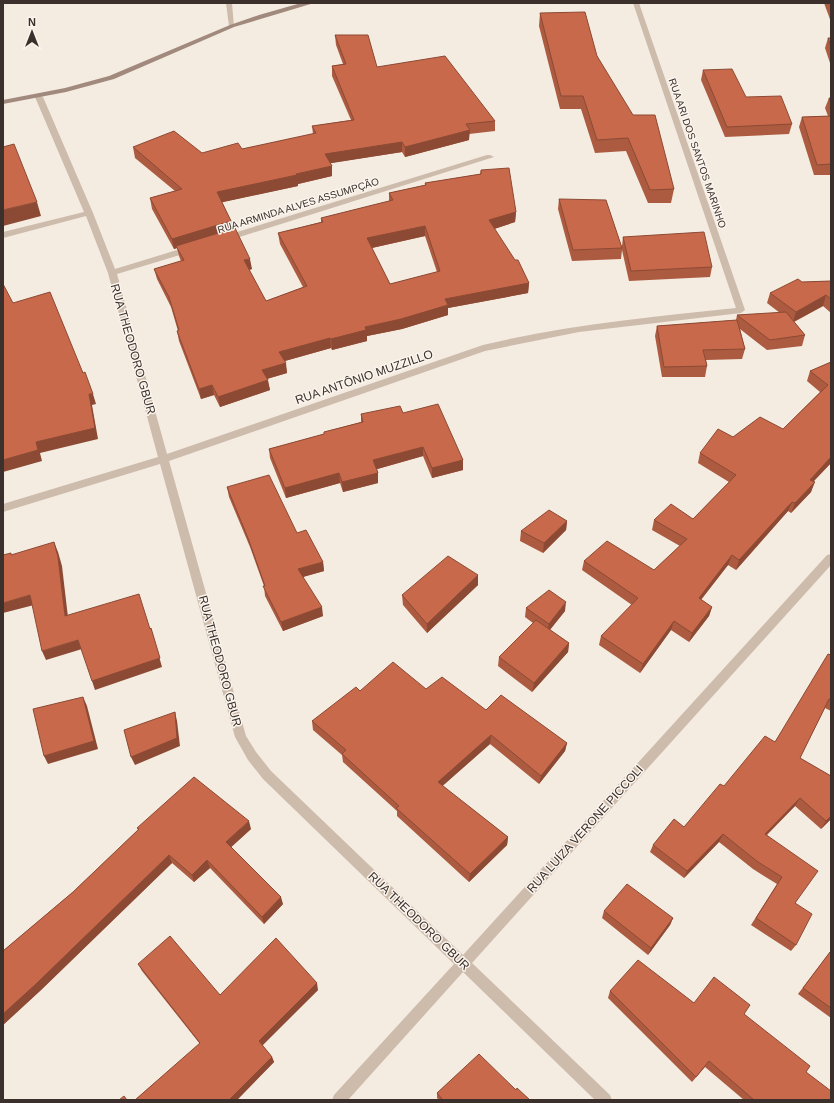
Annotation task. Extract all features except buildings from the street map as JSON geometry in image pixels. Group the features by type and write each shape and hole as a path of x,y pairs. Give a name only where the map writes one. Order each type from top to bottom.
{"main road":[{"path":"3,102 39,97 126,72 232,26 276,11 311,3"}],"street":[{"path":"229,3 232,26"},
{"name":"RUA ARI DOS SANTOS MARINHO","path":"636,3 741,310"},
{"name":"RUA THEODORO GBUR","path":"39,97 89,213 112,273 241,737 252,756 267,775 605,1100"},
{"name":"RUA ARMINDA ALVES ASSUMPÇÃO","path":"218,240 490,157"},
{"path":"3,235 89,213"},
{"path":"112,273 195,247"},
{"name":"RUA ANTÔNIO MUZZILLO","path":"3,508 164,460 476,351 520,338 741,310"},
{"name":"RUA LUÍZA VERONE PICCOLI","path":"340,1100 831,558"}]}
